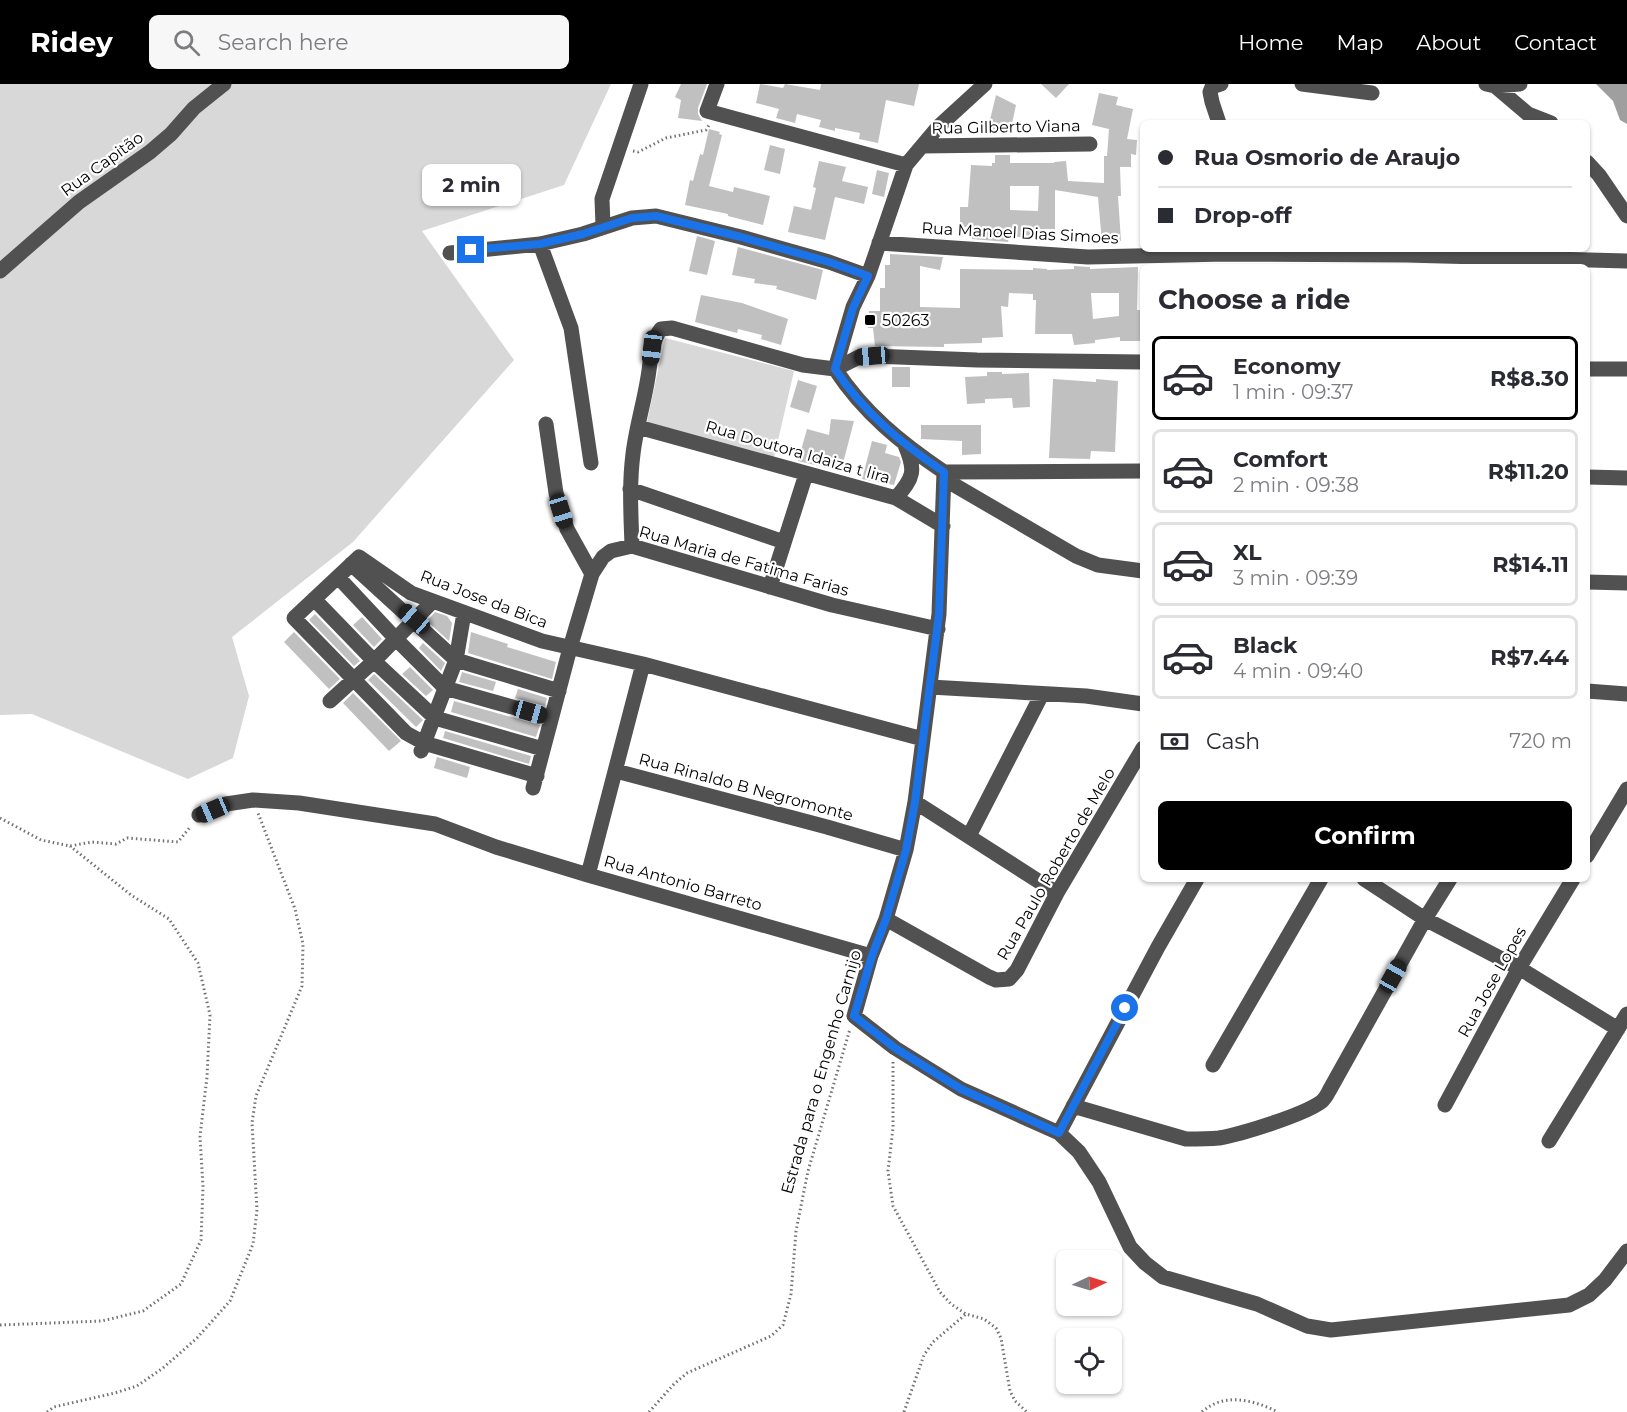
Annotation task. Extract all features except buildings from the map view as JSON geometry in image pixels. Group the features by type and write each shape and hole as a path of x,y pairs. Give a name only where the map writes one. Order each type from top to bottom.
{"street":[{"name":"Rua Capitão","path":"0,271 79,202 157,146 194,108 224,84"},
{"path":"603,226 602,199 642,84"},
{"path":"717,84 711,112 906,165"},
{"path":"835,369 853,308 868,276 906,165 938,127 985,84"},
{"path":"1218,120 1210,92 1212,87 1221,84"},
{"path":"1302,84 1372,93"},
{"path":"1491,85 1520,84"},
{"path":"1491,85 1528,118"},
{"name":"Rua Gilberto Viana","path":"922,146 1090,144"},
{"path":"1590,165 1627,216"},
{"path":"450,253 540,244 583,234 632,218 656,216 829,262 868,276"},
{"name":"Rua Manoel Dias Simoes","path":"879,243 1088,257 1627,261"},
{"path":"540,244 571,328 591,463"},
{"path":"632,546 630,489 638,427 652,348 661,329 672,328 803,365 835,369 850,360 872,356 1140,362"},
{"path":"835,369 863,406 905,445 944,476 1076,556 1098,565 1140,571"},
{"path":"1590,369 1627,369"},
{"path":"546,424 556,493 567,529 592,574"},
{"name":"Rua Doutora Idaiza t lira","path":"638,427 896,498 943,526"},
{"path":"896,498 909,483 913,470 905,445"},
{"path":"944,476 1140,471"},
{"path":"770,587 806,474"},
{"name":"Estrada para o Engenho Carnijo","path":"854,1016 906,850 915,802 938,629 944,476"},
{"path":"1590,477 1627,478"},
{"path":"630,489 784,542"},
{"name":"Rua Maria de Fatima Farias","path":"423,747 535,782 592,574 603,557 611,551 632,546 843,607 938,629"},
{"path":"464,613 456,660 423,747 406,733 294,618 355,561 456,660 559,691"},
{"name":"Rua Jose da Bica","path":"355,561 432,602 542,641 643,664"},
{"path":"338,577 445,688 551,718"},
{"path":"1590,582 1627,583"},
{"path":"314,599 374,661 435,718 543,749"},
{"path":"330,701 374,661 432,602"},
{"path":"643,664 923,740"},
{"name":"Rua Rinaldo B Negromonte","path":"643,664 616,771 906,850"},
{"path":"930,687 1086,696 1140,704"},
{"path":"1590,691 1627,694"},
{"path":"969,836 1042,694"},
{"name":"Rua Paulo Roberto de Melo","path":"886,919 989,977 1002,980 1012,977 1057,893 1140,753"},
{"name":"Rua Antonio Barreto","path":"616,771 588,875 872,956"},
{"path":"1590,851 1627,789"},
{"path":"199,815 226,804 253,800 299,803 435,824 496,847 588,875"},
{"path":"915,802 1057,893"},
{"path":"1059,1133 1158,946 1195,882"},
{"path":"1213,1065 1320,882"},
{"path":"1369,882 1425,919 1519,968 1618,1029"},
{"path":"1073,1106 1186,1139 1217,1138 1236,1134 1308,1109 1324,1098 1329,1090 1448,882"},
{"name":"Rua Jose Lopes","path":"1445,1105 1519,968 1571,882"},
{"path":"1549,1141 1627,1014"},
{"path":"854,1016 895,1048 961,1089 1059,1133 1079,1152 1099,1182 1130,1247 1163,1277 1257,1304 1307,1326 1331,1330 1569,1305 1589,1295 1605,1280 1627,1251"}],"path":[{"path":"620,148 638,152 666,138 706,130 711,112"},
{"path":"47,1412 54,1407 137,1386 163,1368 197,1338 230,1301 253,1244 257,1210 252,1123 256,1096 302,986 303,944 296,909 253,800"},
{"path":"0,818 41,840 70,846 92,842 116,844 127,838 178,842 199,815"},
{"path":"0,1325 102,1321 143,1311 181,1284 201,1240 203,1187 200,1136 207,1077 210,1015 198,963 169,919 131,895 70,846"},
{"name":"Estrada para o Engenho Carnijo","path":"650,1412 674,1384 687,1373 771,1336 783,1325 791,1294 796,1231 808,1171 854,1016"},
{"path":"895,1048 893,1128 888,1171 893,1206 940,1292 951,1304 966,1314 984,1319 996,1328 1001,1338 1010,1391 1015,1401 1027,1412"},
{"path":"904,1412 924,1356 933,1342 966,1314"},
{"path":"1202,1412 1223,1400 1243,1399 1278,1412"}],"shaded area":[{"path":"0,84 611,84 564,185 422,231 514,360 353,542 232,637 249,696 233,758 188,779 32,714 0,715"},
{"path":"1596,84 1627,84 1627,124 1620,120 1613,101"},
{"path":"665,338 794,371 774,458 647,422"}],"place":[{"name":"50263","path":"870,320"}],"route":[{"path":"471,250 540,244 583,234 632,218 656,216 741,237 829,262 868,276 853,308 835,369 863,406 884,428 944,472 943,526 938,629 915,802 906,850 854,1016 895,1048 961,1089 1059,1133 1125,1008"}]}
